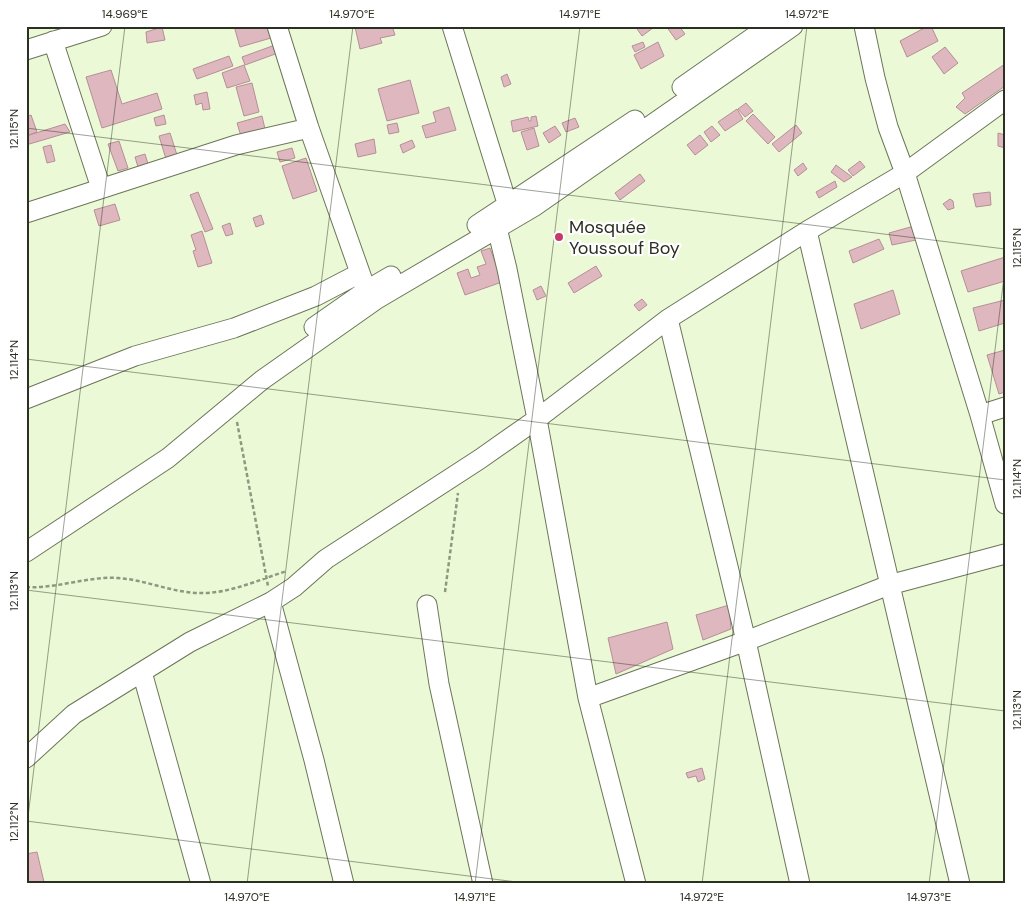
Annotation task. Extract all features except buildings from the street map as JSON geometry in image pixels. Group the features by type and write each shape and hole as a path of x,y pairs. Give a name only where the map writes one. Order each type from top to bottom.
{"street":[{"path":"26,50 102,26"},
{"path":"277,26 309,128 363,281"},
{"path":"452,26 505,217 507,268 537,419 588,698 636,884"},
{"path":"26,552 168,458 262,380 377,299 505,217 643,114 769,26"},
{"path":"26,399 135,356 234,328 316,296 363,281 490,217 505,217 535,206 793,26"},
{"path":"864,26 888,127 905,173 980,415 1005,504"},
{"path":"54,42 101,188"},
{"path":"26,758 74,714 190,642 271,602 294,587 326,559 537,419 668,319 807,231 905,173 1005,100"},
{"path":"26,213 236,145 309,128"},
{"path":"807,231 960,884"},
{"path":"26,537 161,448 363,281"},
{"path":"668,319 746,641 800,884"},
{"path":"980,415 1005,407"},
{"path":"588,698 746,641 889,585 1005,554"},
{"path":"271,602 314,760 344,884"},
{"path":"427,605 439,684 483,884"},
{"path":"142,672 201,884"}],"path":[{"path":"234,404 271,602"},
{"path":"444,592 461,471"},
{"path":"26,587 47,588 100,578 119,578 186,592 212,593 266,578"}],"place":[{"name":"Mosquée Youssouf Boy","path":"559,237"}]}
